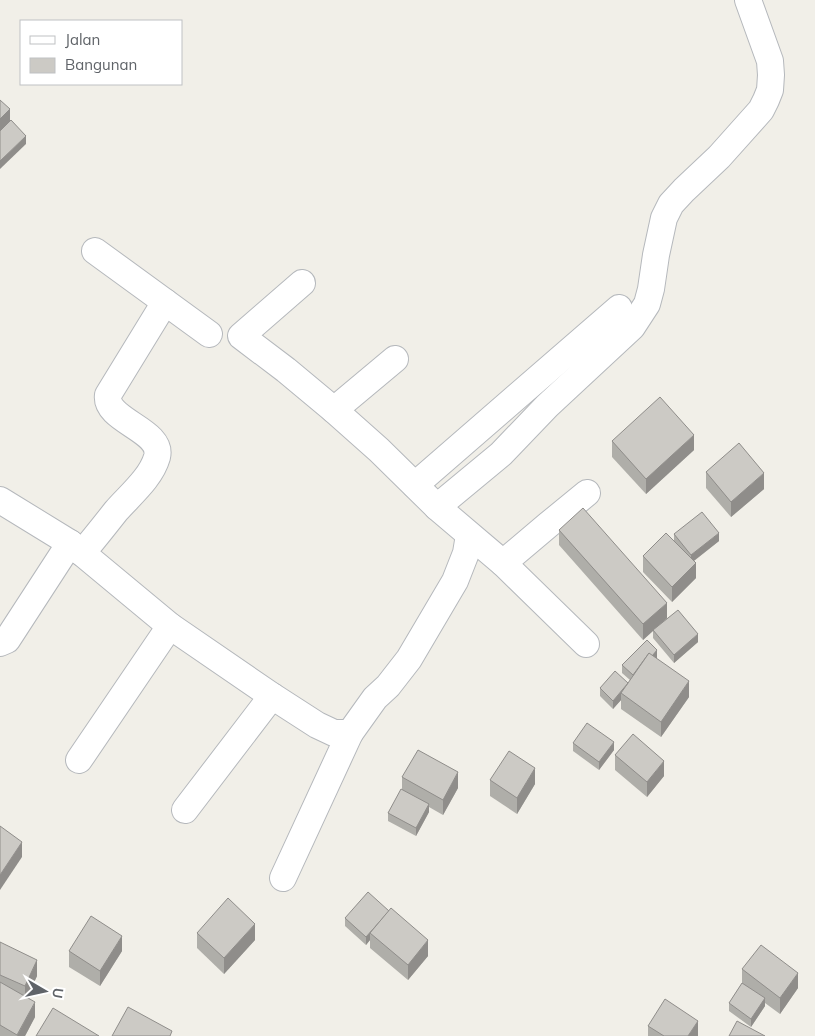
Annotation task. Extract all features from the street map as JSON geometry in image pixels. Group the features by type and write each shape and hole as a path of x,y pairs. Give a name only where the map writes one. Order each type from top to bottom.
{"street":[{"path":"437,507 501,454 547,406 632,327 642,313 647,304 651,289 664,218 671,204 720,157 761,110 770,90 770,61 748,0"},
{"path":"95,251 209,334"},
{"path":"302,283 241,336 286,370 379,450 437,507 503,563 586,644"},
{"path":"0,643 7,640 76,548 116,511 149,473 157,458 158,450 150,438 113,410 107,399 165,302"},
{"path":"415,485 619,308"},
{"path":"334,410 395,360"},
{"path":"503,563 587,493"},
{"path":"0,500 76,548 170,626 272,696 334,734 350,733"},
{"path":"283,878 350,733 375,698 388,686 408,659 455,582 466,552 469,535"},
{"path":"79,760 170,626"},
{"path":"185,810 272,696"}],"building":[{"path":"0,100 10,109 0,119"},
{"path":"11,120 26,136 0,161 0,131"},
{"path":"660,397 694,435 646,479 612,441"},
{"path":"739,443 764,473 731,502 706,472"},
{"path":"583,508 667,603 643,624 559,530"},
{"path":"702,512 719,533 691,555 674,534"},
{"path":"666,533 696,563 672,587 643,556"},
{"path":"678,610 698,634 674,655 653,630"},
{"path":"647,640 657,650 652,656 649,653 633,675 622,665"},
{"path":"649,653 689,681 661,722 621,693"},
{"path":"615,671 628,683 613,701 600,688"},
{"path":"587,723 614,742 599,762 573,743"},
{"path":"633,734 664,761 647,782 615,755"},
{"path":"418,750 458,772 443,800 402,777"},
{"path":"509,751 535,768 517,798 490,780"},
{"path":"401,789 429,804 416,828 388,813"},
{"path":"0,826 22,842 0,875"},
{"path":"368,892 389,911 366,937 345,918"},
{"path":"228,898 255,924 224,958 197,933"},
{"path":"391,908 428,940 408,965 370,933"},
{"path":"91,916 122,936 100,971 69,951"},
{"path":"0,942 37,960 25,986 0,975"},
{"path":"761,945 798,973 780,998 742,969"},
{"path":"0,982 35,1002 17,1035 0,1025"},
{"path":"742,983 765,998 751,1019 729,1003"},
{"path":"665,999 698,1021 688,1036 664,1036 648,1026"},
{"path":"128,1007 172,1031 170,1036 112,1036"},
{"path":"53,1008 99,1036 36,1036"},
{"path":"737,1021 765,1036 729,1036"}]}
